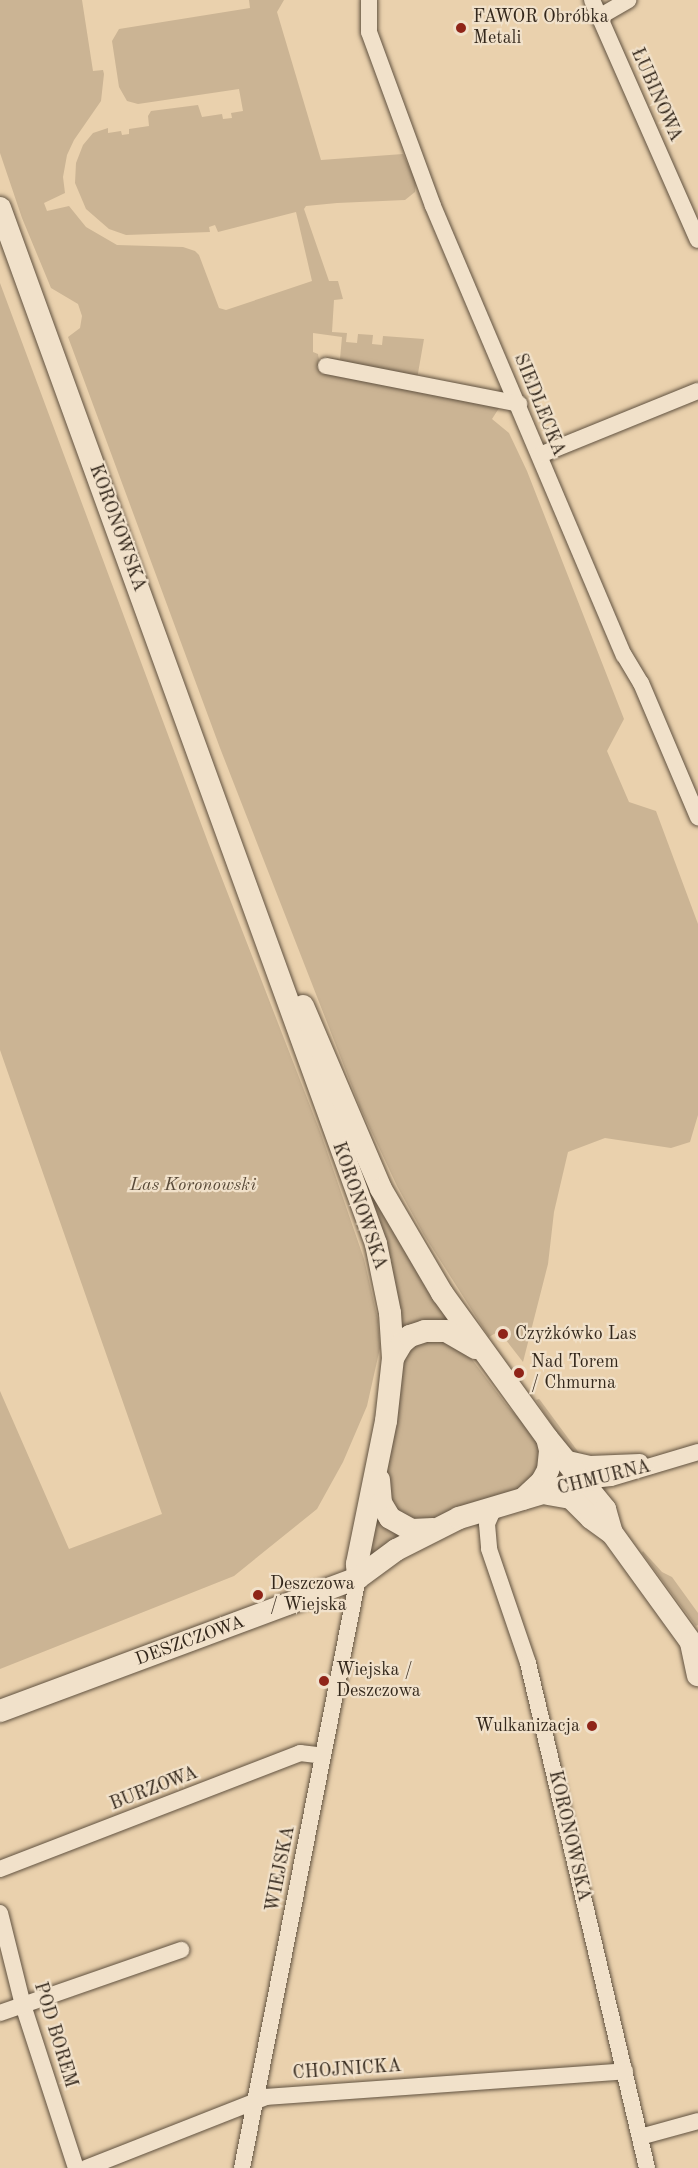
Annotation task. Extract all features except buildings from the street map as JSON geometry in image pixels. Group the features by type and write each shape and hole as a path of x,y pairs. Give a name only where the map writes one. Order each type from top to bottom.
{"main road":[{"name":"KORONOWSKA","path":"0,208 375,1244 390,1313 393,1358 389,1404 378,1470 357,1564 358,1578"},
{"name":"KORONOWSKA","path":"233,848 248,875 381,1189 442,1293 547,1438 605,1509 612,1533"},
{"path":"393,1358 397,1349 410,1336 435,1330 455,1335 485,1354"},
{"path":"531,1497 548,1470 550,1450 547,1438"},
{"path":"378,1470 381,1503 387,1515 399,1525 412,1530 434,1529"},
{"name":"CHMURNA","path":"531,1497 583,1481"},
{"path":"531,1497 555,1494 571,1498 591,1518 612,1533 694,1647 698,1675"},
{"name":"DESZCZOWA","path":"0,1711 358,1578 396,1550 434,1529 531,1497"}],"street":[{"name":"SIEDLECKA","path":"369,0 369,32 442,227 624,655 641,683 698,817"},
{"name":"ŁUBINOWA","path":"592,0 698,240"},
{"path":"599,17 628,0"},
{"path":"326,366 519,404"},
{"path":"540,455 698,391"},
{"name":"CHMURNA","path":"583,1481 611,1478 698,1452"},
{"name":"CHMURNA","path":"564,1458 590,1464 609,1465 667,1460"},
{"name":"KORONOWSKA","path":"494,1508 488,1524 491,1557 528,1663 647,2168"},
{"name":"WIEJSKA","path":"242,2168 358,1578"},
{"name":"BURZOWA","path":"0,1869 300,1753 324,1756"},
{"name":"POD BOREM","path":"0,1913 23,2005 76,2168"},
{"path":"0,2013 181,1950"},
{"name":"CHOJNICKA","path":"86,2168 255,2101 280,2094 625,2071"},
{"path":"640,2136 698,2121"}],"green space":[{"path":"0,0 82,0 93,71 103,70 104,74 101,101 74,140 67,155 63,177 65,193 44,203 47,211 69,206 86,227 117,245 183,247 195,251 199,255 219,308 226,310 312,281 296,212 218,232 215,225 209,227 210,232 126,235 109,229 86,209 75,183 76,163 83,145 93,133 108,128 108,133 121,131 122,135 129,134 129,129 149,126 148,116 151,111 198,105 202,117 222,114 223,119 232,118 231,113 243,111 239,89 138,104 127,101 119,87 112,41 119,29 250,8 249,0 284,0 277,12 321,160 403,154 416,182 415,192 405,200 337,203 306,206 304,209 329,281 338,281 343,299 334,300 332,332 347,333 346,342 357,343 358,334 373,335 372,344 382,345 383,336 424,339 417,379 325,364 323,357 340,359 342,337 313,333 313,352 318,354 320,366 501,405 492,419 509,433 527,471 624,719 607,751 629,802 656,811 698,924 698,1115 690,1142 671,1148 605,1138 568,1152 554,1212 548,1264 523,1362 499,1331 489,1337 424,1235 397,1186 360,1107 220,748 68,337 80,328 82,316 78,304 51,288 22,218 0,153"},
{"name":"Las Koronowski","path":"0,283 209,845 321,1134 364,1259 378,1320 380,1348 367,1406 343,1462 317,1509 234,1576 0,1669 0,1391 69,1549 162,1514 0,1050"},
{"path":"319,1065 455,1324 400,1337"},
{"path":"434,1336 464,1349 508,1407 534,1433 543,1450 533,1484 435,1522 408,1523 383,1495 398,1368 408,1347"},
{"path":"539,1399 582,1457 566,1447 536,1400"},
{"path":"374,1513 402,1534 368,1561"},
{"path":"643,1551 662,1572 672,1577 698,1613 698,1625 696,1626 642,1553"}],"place":[{"name":"FAWOR Obróbka Metali","path":"461,28"},
{"name":"Czyżkówko Las","path":"503,1334"},
{"name":"Nad Torem / Chmurna","path":"519,1373"},
{"name":"Deszczowa / Wiejska","path":"258,1595"},
{"name":"Wiejska / Deszczowa","path":"324,1681"},
{"name":"Wulkanizacja","path":"592,1726"}]}
